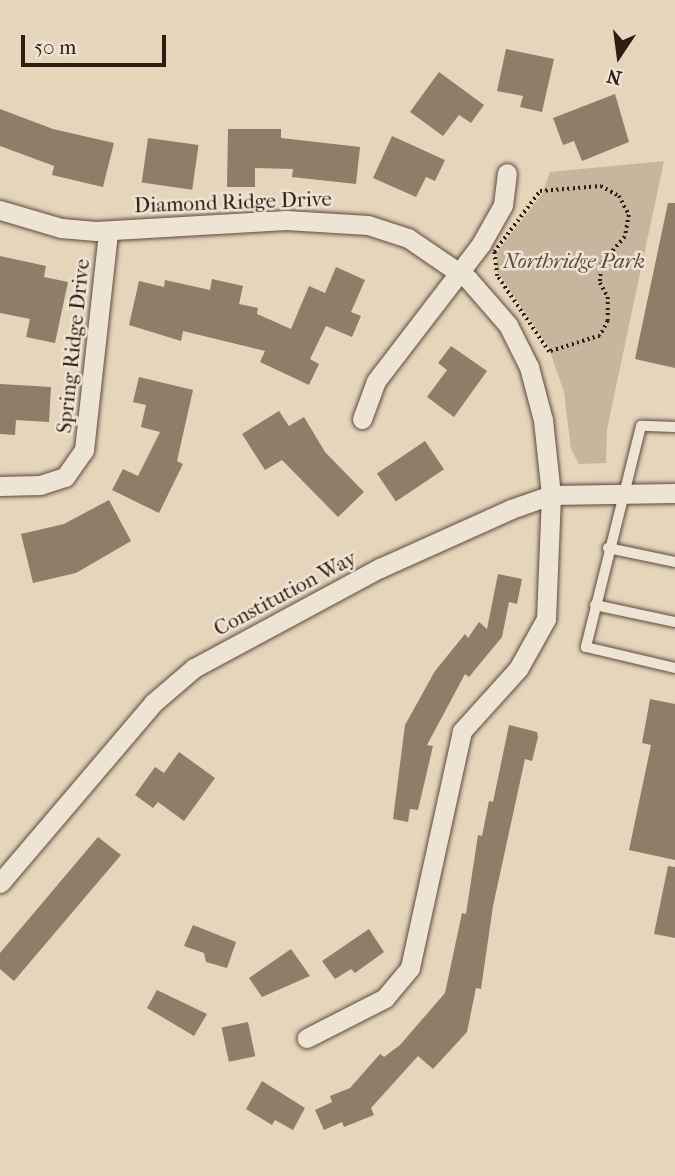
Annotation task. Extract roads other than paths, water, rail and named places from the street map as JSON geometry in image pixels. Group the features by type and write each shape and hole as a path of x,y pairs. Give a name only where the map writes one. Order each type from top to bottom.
{"street":[{"path":"362,419 376,381 461,274 503,205 507,173"},
{"name":"Diamond Ridge Drive","path":"0,210 61,228 108,231 286,220 353,222 408,238 461,274 487,296 508,324 528,367 543,421 551,495 546,620 518,669 462,731 410,968 385,998 307,1038"},
{"name":"Spring Ridge Drive","path":"0,486 40,485 65,477 85,450 108,231"},
{"name":"Constitution Way","path":"0,883 153,703 194,668 380,568 551,495 675,493"}],"lane":[{"path":"675,427 641,426 621,492 587,640 590,652 675,668"},
{"path":"608,548 675,562"},
{"path":"595,604 675,622"}],"park label":[{"name":"Northridge Park","path":"574,261"}]}
